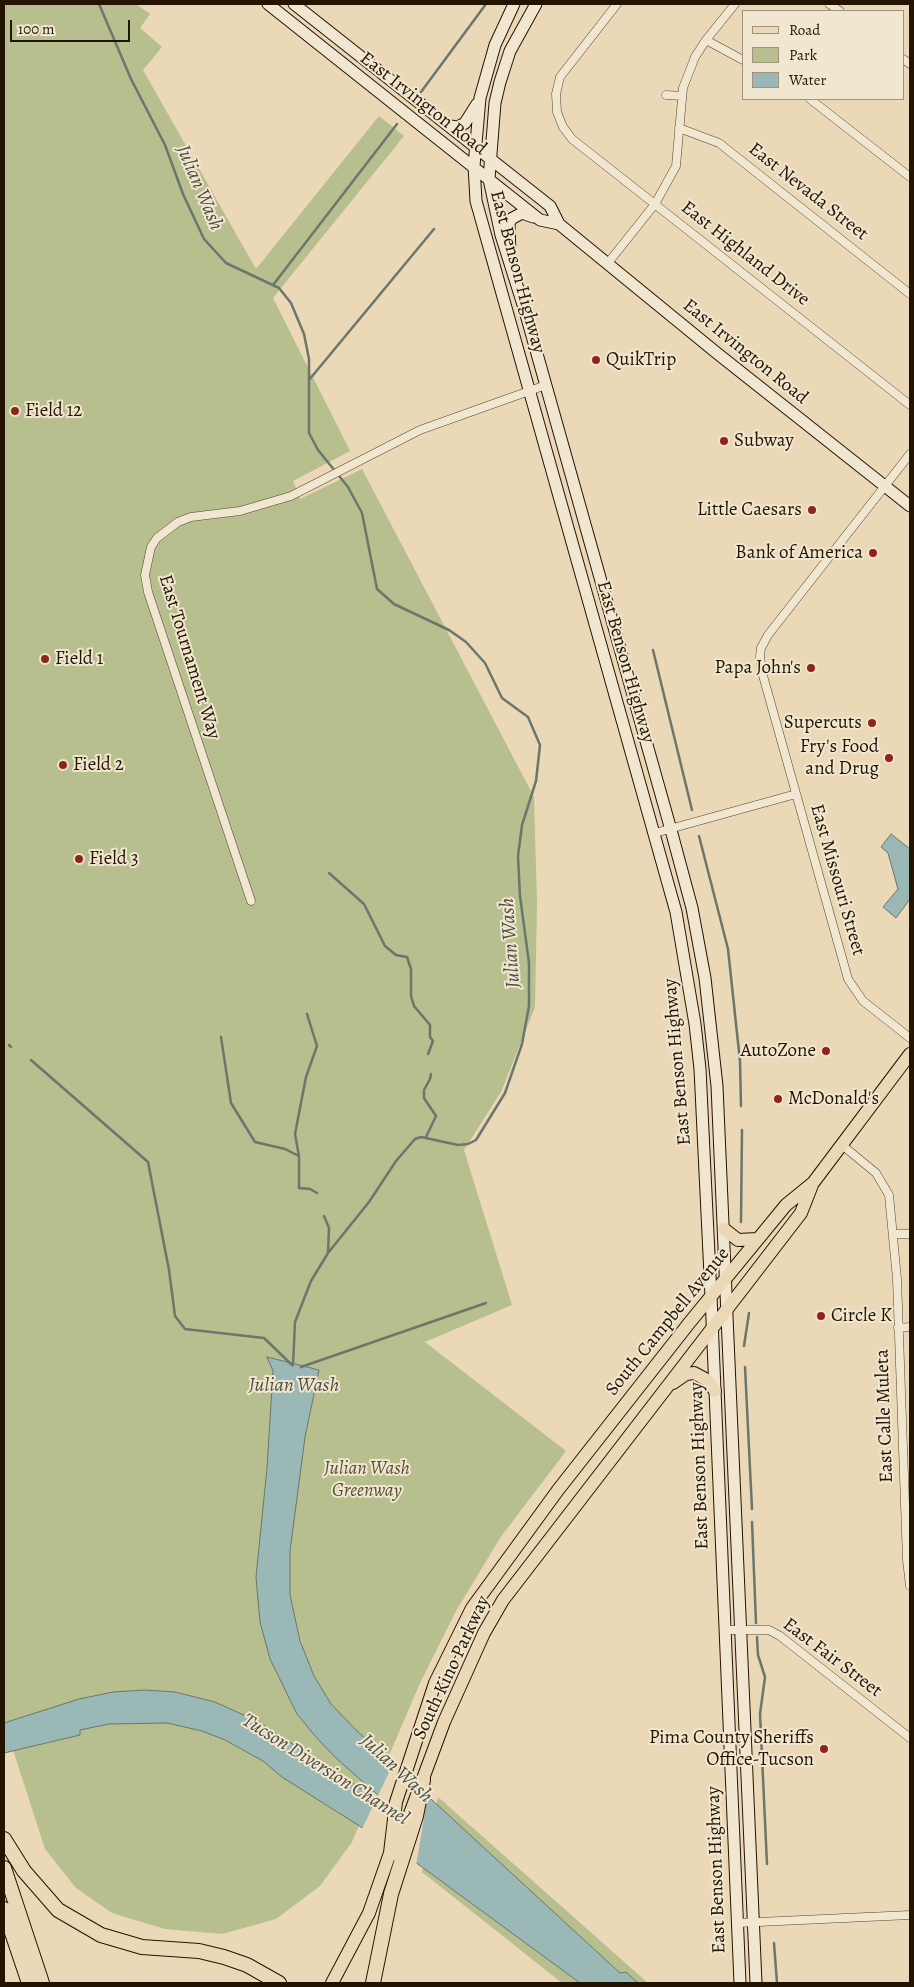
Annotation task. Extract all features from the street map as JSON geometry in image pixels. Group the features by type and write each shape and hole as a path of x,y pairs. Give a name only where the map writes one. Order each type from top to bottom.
{"highway":[{"path":"373,1983 395,1857 416,1816 423,1780"},
{"path":"4,1839 24,1871 58,1910 102,1935 142,1947 199,1951 224,1957 247,1965 279,1983"},
{"path":"4,1868 42,1983"},
{"path":"4,1909 28,1983"}],"main road":[{"name":"East Irvington Road","path":"268,4 540,220 559,224"},
{"name":"East Irvington Road","path":"295,4 308,8 424,106 550,206 559,224 910,506"},
{"path":"289,21 295,4"},
{"path":"450,126 458,127 467,122 480,98 495,45 514,4"},
{"name":"East Benson Highway","path":"536,4 510,51 503,69 495,103 489,158 489,179 493,204 671,830 698,939 712,1025 724,1229 756,1983"},
{"path":"289,21 308,8"},
{"name":"East Benson Highway","path":"480,98 474,166 480,216 531,389 655,833 676,912 695,1024 700,1069 711,1296 740,1983"},
{"path":"510,264 511,236 509,224 512,219 522,213 540,220"},
{"path":"583,576 598,572"},
{"name":"South Campbell Avenue","path":"558,1490 711,1296 786,1205 813,1183 910,1054"},
{"name":"South Campbell Avenue","path":"576,1503 801,1213 813,1183"},
{"path":"724,1229 738,1240 758,1239"},
{"path":"665,1388 686,1374 694,1373 707,1380 715,1390"},
{"name":"South Kino Parkway","path":"340,1983 368,1927 395,1857 396,1802 435,1683 472,1608 558,1490"},
{"name":"South Kino Parkway","path":"423,1780 444,1722 484,1633 502,1600 576,1503"},
{"name":"South Kino Parkway","path":"332,1983 367,1919 395,1857"}],"street":[{"name":"East Highland Drive","path":"617,4 560,77 556,94 557,112 563,127 572,140 910,405"},
{"path":"608,263 655,204 676,166 683,88 695,57 734,4"},
{"path":"706,40 742,59"},
{"path":"666,95 682,96"},
{"path":"811,100 910,177"},
{"name":"East Nevada Street","path":"679,128 719,143 910,294"},
{"name":"East Tournament Way","path":"251,901 148,592 145,575 146,562 157,538 178,522 191,517 240,511 276,502 420,430 546,385"},
{"path":"885,487 910,454"},
{"name":"East Missouri Street","path":"885,487 768,635 761,648 762,672 848,979 863,1001 910,1038"},
{"path":"655,833 796,794"},
{"name":"East Calle Muleta","path":"842,1145 876,1173 889,1195 894,1234 907,1560 910,1586"},
{"path":"894,1234 910,1234"},
{"path":"898,1328 910,1328"},
{"name":"East Fair Street","path":"725,1630 769,1630 780,1636 910,1738"},
{"path":"737,1923 910,1915"}],"green space":[{"name":"Julian Wash Greenway","path":"4,4 136,4 150,14 140,28 162,47 143,70 256,269 379,116 404,136 273,298 350,451 293,481 300,499 362,469 534,797 537,903 535,1007 501,1092 464,1150 512,1305 425,1342 566,1451 500,1538 456,1611 420,1683 352,1842 320,1886 276,1919 222,1934 165,1929 112,1913 76,1888 45,1849 4,1722"},
{"path":"438,1797 648,1983 562,1983 422,1872"}],"water":[{"path":"891,834 910,849 910,899 896,918 883,907 898,889 888,853 881,847"},
{"name":"Tucson Diversion Channel","path":"267,1357 319,1370 305,1437 290,1551 290,1595 300,1641 314,1676 331,1704 356,1730 620,1973 626,1972 638,1983 580,1983 407,1856 282,1777 263,1761 225,1740 202,1731 167,1723 109,1724 80,1730 80,1735 4,1753 4,1723 79,1699 113,1692 145,1690 175,1692 215,1702 259,1722 398,1813 336,1758 316,1737 297,1714 270,1659 260,1622 256,1577 267,1468 273,1371"}],"pier":[{"path":"394,1762 428,1794 416,1866 362,1829"}],"waterway":[{"name":"Julian Wash","path":"99,4 131,79 165,145 183,194 204,239 226,263 279,288 291,303 304,334 309,359 309,433 318,450 348,487 362,513 377,589 394,604 449,630 466,642 485,663 502,698 528,717 540,745 536,781 522,825 518,856 520,896 529,963 529,1006 522,1044 505,1093 476,1140 468,1144 458,1145 421,1137 415,1139 396,1161 369,1202 328,1253 311,1281 295,1322 293,1365"},
{"path":"421,92 486,4"},
{"path":"273,285 397,124"},
{"path":"309,380 434,229"},
{"path":"653,650 692,810"},
{"path":"699,836 728,949 740,1061 741,1106"},
{"path":"329,873 364,904 385,946 396,955 407,957 411,969 411,996 414,1006 430,1025 430,1037 433,1041 428,1054"},
{"path":"299,1156 295,1134 306,1077 317,1046 307,1014"},
{"path":"221,1037 231,1103 255,1142 285,1149 299,1156 299,1188 310,1189 317,1193"},
{"path":"31,1060 148,1162 169,1270 175,1316 185,1329 264,1338 292,1365"},
{"path":"426,1137 436,1116 424,1098 424,1090 431,1074"},
{"path":"741,1222 742,1130"},
{"path":"324,1216 329,1228 328,1253"},
{"path":"301,1367 486,1303"},
{"path":"744,1346 749,1313"},
{"path":"745,1367 752,1509"},
{"path":"752,1522 756,1623"},
{"path":"757,1637 758,1655 765,1677 760,1714 767,1864"},
{"path":"774,1943 777,1983"}],"place":[{"name":"QuikTrip","path":"596,360"},
{"name":"Field 12","path":"15,411"},
{"name":"Subway","path":"724,441"},
{"name":"Little Caesars","path":"812,510"},
{"name":"Bank of America","path":"873,553"},
{"name":"Field 1","path":"45,659"},
{"name":"Papa John's","path":"811,668"},
{"name":"Supercuts","path":"872,723"},
{"name":"Fry's Food and Drug","path":"889,758"},
{"name":"Field 2","path":"63,765"},
{"name":"Field 3","path":"79,859"},
{"name":"AutoZone","path":"826,1051"},
{"name":"McDonald's","path":"778,1099"},
{"name":"Circle K","path":"821,1316"},
{"name":"Pima County Sheriffs Office-Tucson","path":"824,1749"}]}
